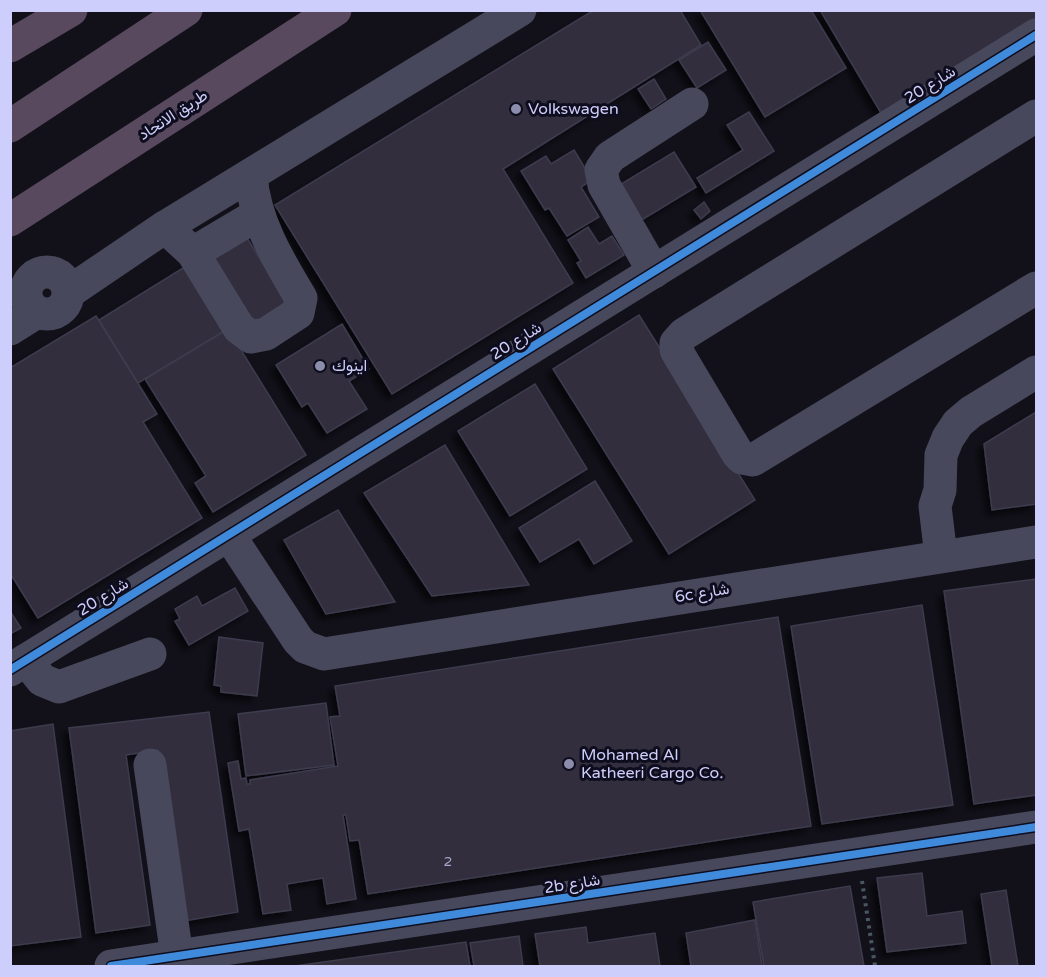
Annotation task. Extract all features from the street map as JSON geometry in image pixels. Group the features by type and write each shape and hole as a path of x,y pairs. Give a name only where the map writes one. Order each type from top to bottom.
{"highway":[{"path":"10,46 71,10"},
{"path":"10,126 186,10"},
{"name":"طريق الاتحاد","path":"10,220 335,10"}],"street":[{"path":"24,321 27,301 25,294 35,275 50,272 57,274 67,284 69,292 165,227 520,10"},
{"name":"شارع 20","path":"18,665 1036,35"},
{"path":"654,272 604,185 601,170 610,157 692,104"},
{"path":"1036,116 684,334 676,344 676,350 738,454 747,460 753,460 1036,288"},
{"path":"165,227 193,253 239,328 251,337 266,334 298,314 301,298 258,215 251,175"},
{"path":"193,253 258,215"},
{"path":"952,554 951,503 940,490 941,455 958,423 971,412 1036,372"},
{"name":"6c شارع","path":"236,530 304,622 333,641 368,645 1036,542"},
{"path":"18,665 42,680 59,687 150,654"},
{"path":"150,765 177,957"},
{"name":"2b شارع","path":"111,966 177,957 248,956 858,854 1036,827"}],"path":[{"path":"858,854 875,966"}],"building":[{"path":"594,10 680,10 701,45 503,169 573,283 392,394 275,205"},
{"path":"700,10 811,10 846,68 765,117"},
{"path":"820,10 1036,10 1036,21 881,113"},
{"path":"708,42 726,70 697,88 679,60"},
{"path":"654,79 666,99 651,109 638,89"},
{"path":"749,112 774,151 706,193 697,178 743,150 727,125"},
{"path":"574,150 592,180 581,187 599,217 567,236 549,208 545,210 521,171 546,156 551,164"},
{"path":"674,152 696,187 640,221 618,186"},
{"path":"704,202 710,211 701,219 694,210"},
{"path":"588,227 599,244 612,236 624,255 586,278 577,263 581,261 568,240"},
{"path":"244,233 299,323 263,344 208,255"},
{"path":"191,263 231,327 138,383 99,320"},
{"path":"639,315 755,500 669,554 553,369"},
{"path":"96,316 157,414 143,422 202,518 38,618 10,573 10,368"},
{"path":"342,324 369,369 349,381 367,409 327,433 308,403 302,407 276,365"},
{"path":"228,329 306,455 213,512 195,483 206,476 145,379"},
{"path":"535,384 587,469 510,516 458,431"},
{"path":"1036,412 1036,504 992,510 984,444"},
{"path":"445,445 529,585 432,596 364,493"},
{"path":"595,481 632,541 594,564 579,539 540,562 519,528"},
{"path":"338,510 395,602 326,614 284,540"},
{"path":"1036,579 1036,795 974,804 944,591"},
{"path":"235,588 248,611 189,645 175,621 180,619 175,609 197,596 202,606"},
{"path":"922,605 953,805 822,824 791,626"},
{"path":"10,611 21,628 10,634"},
{"name":"Mohamed Al Katheeri Cargo Co.","path":"778,617 811,826 368,894 359,840 350,841 346,815 343,815 356,899 327,904 323,878 287,884 291,910 263,914 249,829 239,831 228,763 238,761 241,779 246,778 247,784 250,784 250,780 338,766 330,717 340,716 335,686"},
{"path":"219,637 263,643 257,696 221,692 221,686 214,685"},
{"path":"326,703 334,765 246,776 238,714"},
{"path":"209,712 238,912 184,921 158,750 126,755 150,925 96,933 69,728"},
{"path":"53,724 81,937 10,946 10,731"},
{"path":"922,873 927,916 962,911 966,943 887,952 877,878"},
{"path":"850,886 864,966 764,966 753,902"},
{"path":"1006,890 1018,966 992,966 981,894"},
{"path":"755,920 762,966 691,966 686,933"},
{"path":"586,927 588,943 655,933 660,966 540,966 535,934"},
{"path":"519,936 523,966 474,966 470,943"},
{"path":"466,942 470,966 295,966"}],"cycle path":[{"path":"10,670 1036,35"},
{"path":"111,966 1036,827"}],"place":[{"name":"Volkswagen","path":"516,109"},
{"name":"اينوك","path":"320,366"},
{"name":"Mohamed Al Katheeri Cargo Co.","path":"569,764"}]}
